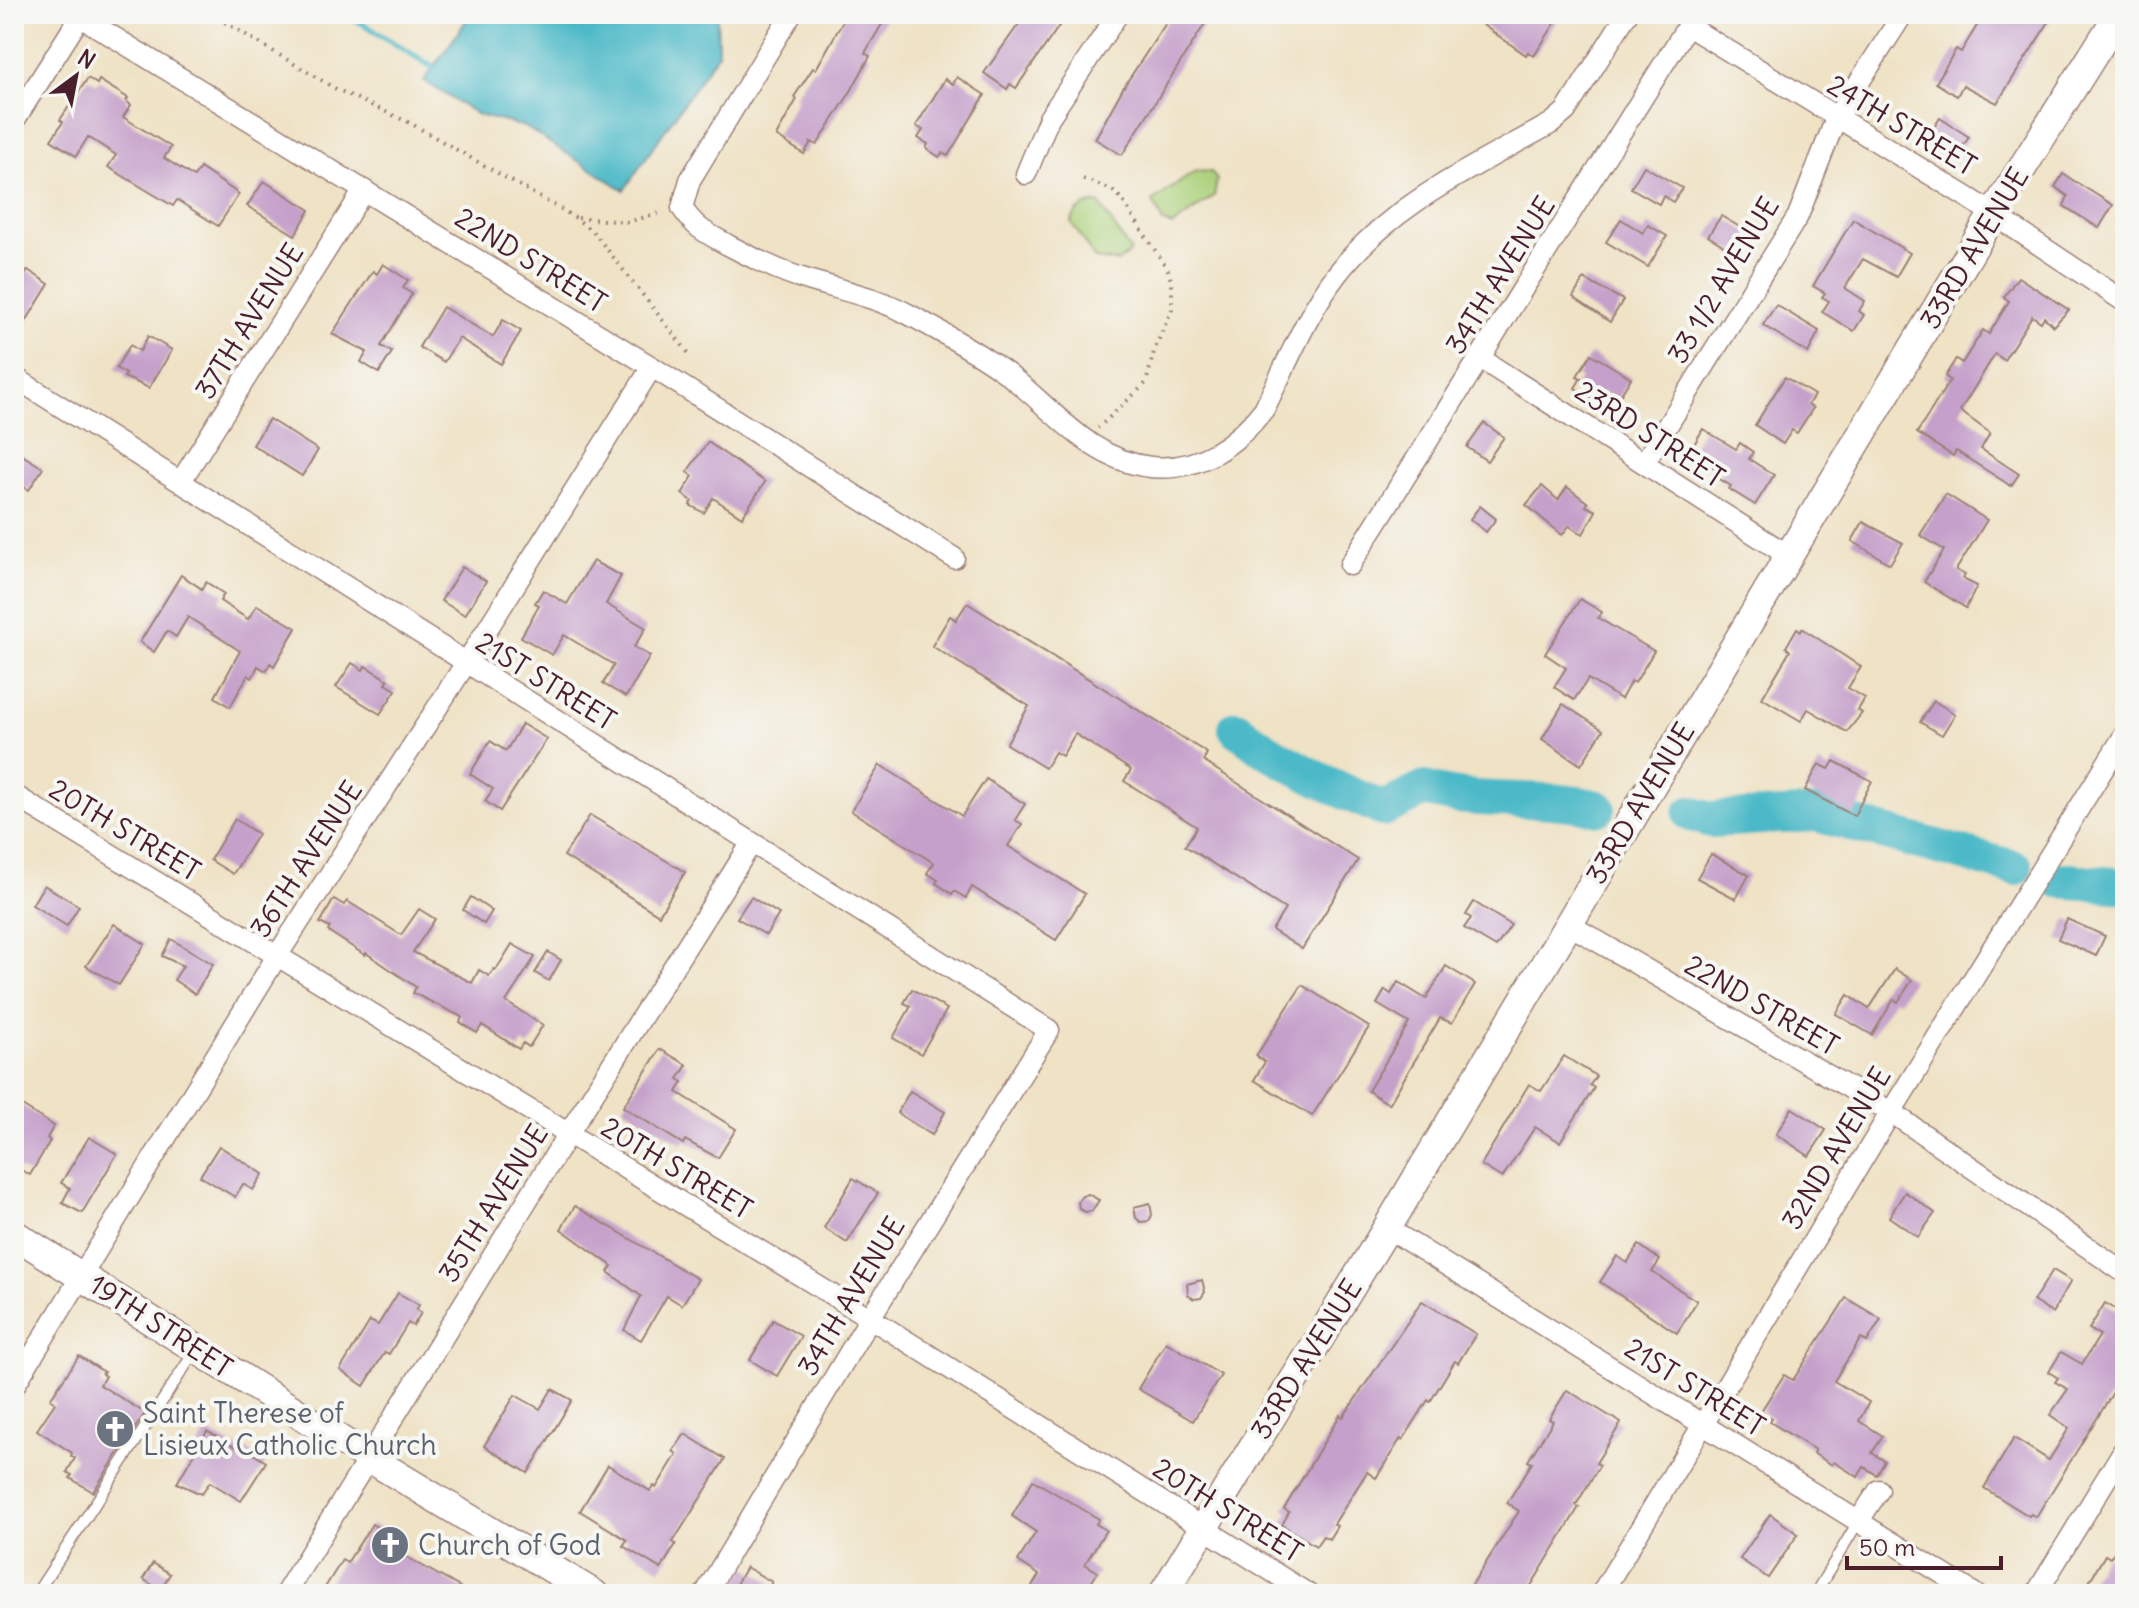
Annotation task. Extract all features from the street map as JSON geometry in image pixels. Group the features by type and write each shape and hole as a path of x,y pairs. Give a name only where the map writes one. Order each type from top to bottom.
{"street":[{"path":"791,14 690,180 682,208 694,227 762,264 859,294 943,332 1041,400 1074,433 1103,453 1152,467 1176,467 1218,453 1252,424 1264,409 1329,285 1377,230 1406,207 1552,123 1566,111 1627,14"},
{"path":"1026,174 1049,118 1118,14"},
{"name":"33 1/2 AVENUE","path":"1644,463 1798,216 1836,118 1903,14"},
{"name":"33RD AVENUE","path":"1163,1594 1387,1228 1992,216 2119,14"},
{"path":"14,121 78,15"},
{"name":"22ND STREET","path":"78,15 652,367 954,558"},
{"name":"24TH STREET","path":"1692,20 1836,118 1972,200 2125,302"},
{"name":"34TH AVENUE","path":"1350,565 1692,20"},
{"name":"37TH AVENUE","path":"181,481 364,190"},
{"name":"23RD STREET","path":"1481,359 1789,556"},
{"name":"36TH AVENUE","path":"14,1386 277,956 652,367"},
{"name":"21ST STREET","path":"14,377 1049,1030"},
{"name":"32ND AVENUE","path":"1601,1594 1891,1112 2125,734"},
{"name":"20TH STREET","path":"14,795 870,1318 1308,1594"},
{"name":"35TH AVENUE","path":"285,1594 751,844"},
{"name":"22ND STREET","path":"1568,924 1891,1112 2125,1273"},
{"name":"34TH AVENUE","path":"705,1594 870,1318 1049,1030"},
{"name":"21ST STREET","path":"1387,1228 1975,1594"},
{"name":"19TH STREET","path":"14,1234 369,1458 594,1594"},
{"path":"2036,1594 2125,1448"},
{"path":"1858,1522 1879,1490"}],"lane":[{"path":"36,1594 196,1349"},
{"path":"1815,1594 1858,1522"}],"path":[{"path":"211,14 336,89 410,123 576,218 595,234 690,355"},
{"path":"1083,179 1112,190 1121,198 1168,270 1172,284 1172,309 1155,348 1146,383 1096,429"},
{"path":"576,218 628,222 682,208"}],"green space":[{"path":"1196,171 1211,172 1217,180 1214,196 1172,226 1163,222 1153,201"},
{"path":"1099,203 1131,252 1117,262 1095,259 1071,222 1082,208"}],"water":[{"path":"471,14 717,14 718,53 624,190 525,127 478,115 424,81"}],"building":[{"path":"847,14 888,14 865,53 870,56 851,91 817,145 811,142 804,154 776,136 797,99 794,97 813,68 816,69"},
{"path":"1026,14 1042,14 1059,26 1016,88 1010,84 1007,89 984,73"},
{"path":"1172,14 1211,14 1122,155 1095,139 1123,88"},
{"path":"1467,14 1561,14 1534,56 1528,52 1526,55"},
{"path":"1984,14 2054,14 1997,103 1963,85 1957,96 1936,83 1956,49 1961,52"},
{"path":"957,77 985,95 948,156 942,153 939,157 918,138 923,130 916,126 945,79 953,84"},
{"path":"88,78 97,84 99,80 128,98 126,101 131,105 123,117 171,147 164,158 194,177 200,168 239,194 218,226 177,200 173,206 108,167 116,155 88,137 76,156 51,140 63,122 60,120"},
{"path":"1940,118 1969,137 1955,158 1946,152 1944,155 1939,151 1937,153 1923,144"},
{"path":"1644,166 1682,188 1673,202 1663,196 1659,204 1631,188"},
{"path":"2063,174 2113,205 2099,228 2064,206 2068,196 2055,187"},
{"path":"264,181 310,210 295,235 247,206"},
{"path":"1721,216 1757,237 1744,258 1708,236"},
{"path":"1621,219 1643,233 1648,225 1667,236 1648,267 1606,242"},
{"path":"1853,219 1910,253 1896,277 1863,259 1845,288 1865,301 1859,311 1864,315 1854,331 1822,312 1829,301 1822,297 1825,293 1813,286"},
{"path":"383,264 408,280 403,288 412,294 381,346 392,352 379,373 361,362 367,352 332,334 373,271 377,274"},
{"path":"28,270 49,284 25,323 14,315 14,292"},
{"path":"2018,277 2069,310 2053,326 2044,317 2041,322 2032,316 2004,360 1995,354 1960,411 1990,433 1981,449 2019,474 2011,486 1956,451 1953,456 1917,433 1950,380 1945,376 1956,359 1962,363 1983,330 1989,334 2009,301 2004,297"},
{"path":"1584,279 1623,300 1610,322 1573,297"},
{"path":"1776,305 1819,331 1808,353 1763,325"},
{"path":"443,307 493,337 503,320 521,331 501,364 459,338 444,362 419,347"},
{"path":"148,336 172,350 149,388 124,377 126,374 116,368 130,345 140,351"},
{"path":"1591,354 1631,378 1617,401 1603,392 1597,402 1575,388 1581,378 1577,376"},
{"path":"1785,377 1814,395 1808,405 1813,408 1797,433 1792,430 1783,444 1755,425"},
{"path":"269,419 318,450 302,476 253,445"},
{"path":"1484,423 1504,437 1487,461 1467,447"},
{"path":"1703,429 1736,449 1740,443 1753,452 1749,459 1774,475 1755,505 1729,489 1731,486 1718,478 1722,472 1689,453"},
{"path":"708,442 765,482 742,517 713,498 704,513 690,505 692,501 682,494 693,476 687,472"},
{"path":"14,450 43,468 29,490 14,481"},
{"path":"1542,486 1558,500 1567,487 1588,503 1586,506 1596,511 1583,534 1569,526 1562,535 1526,505"},
{"path":"1946,494 1987,520 1956,570 1965,575 1963,579 1977,586 1966,608 1924,582 1944,550 1920,535"},
{"path":"1480,506 1496,519 1486,532 1470,519"},
{"path":"1863,522 1903,543 1890,564 1852,541"},
{"path":"593,561 621,576 606,604 646,628 634,647 650,656 626,697 603,684 614,665 564,635 552,655 521,637 539,605 535,603 543,590 567,604"},
{"path":"462,567 486,581 465,615 441,601"},
{"path":"181,575 202,589 206,582 224,594 220,601 248,619 257,605 296,628 274,666 270,663 266,671 258,666 252,678 248,675 230,707 215,697 240,651 188,617 176,637 167,631 154,652 140,642"},
{"path":"1580,599 1602,612 1598,618 1654,651 1635,683 1631,681 1621,699 1588,679 1574,700 1554,687 1566,668 1545,654"},
{"path":"967,603 1207,753 1203,761 1358,860 1302,949 1272,930 1285,909 1185,846 1197,827 1124,781 1131,770 1075,734 1062,756 1055,752 1045,768 1006,744 1029,706 932,646 950,616 956,620"},
{"path":"1797,628 1801,631 1802,628 1861,667 1848,688 1865,698 1858,710 1862,713 1847,732 1808,709 1801,721 1762,698 1790,651 1786,647"},
{"path":"352,663 363,670 365,666 388,680 386,684 396,690 380,714 336,687"},
{"path":"1934,701 1955,714 1942,735 1920,722"},
{"path":"1563,704 1603,730 1581,765 1542,739"},
{"path":"522,724 547,739 500,811 485,801 493,789 470,774 490,741 506,751"},
{"path":"1834,761 1872,781 1854,816 1805,790 1819,764 1829,769"},
{"path":"880,765 962,816 986,779 1025,804 1015,820 1022,824 1008,846 1085,894 1056,940 972,887 966,898 954,891 952,894 927,873 934,863 851,811"},
{"path":"590,815 685,872 659,915 564,856"},
{"path":"235,819 258,834 233,874 210,860"},
{"path":"1711,854 1749,875 1736,899 1697,878"},
{"path":"44,885 79,906 67,926 32,905"},
{"path":"471,897 492,911 484,924 463,910"},
{"path":"751,897 779,914 766,935 737,918"},
{"path":"334,899 344,905 347,901 401,935 419,909 435,919 413,952 472,983 479,970 489,976 496,970 512,944 535,957 506,1002 543,1025 529,1047 523,1043 519,1049 482,1025 477,1033 460,1022 462,1017 413,993 416,987 328,931 330,928 320,923"},
{"path":"1474,902 1511,925 1496,947 1464,928 1471,918 1466,915"},
{"path":"2067,919 2105,936 2096,956 2058,939"},
{"path":"114,924 145,944 119,985 86,966"},
{"path":"171,939 213,964 195,994 174,980 183,966 162,956"},
{"path":"548,952 561,960 549,981 535,973"},
{"path":"1446,966 1475,984 1452,1023 1440,1018 1389,1104 1368,1091 1409,1023 1377,1004 1385,990 1391,994 1398,982 1426,999"},
{"path":"1895,969 1912,980 1898,1002 1894,999 1872,1035 1836,1014 1848,995 1869,1009"},
{"path":"1302,985 1369,1027 1312,1116 1254,1080 1265,1062 1256,1056"},
{"path":"912,989 947,1009 921,1054 893,1038 911,1006 904,1003"},
{"path":"660,1049 687,1065 678,1079 683,1082 677,1092 736,1129 718,1158 685,1140 683,1144 623,1107"},
{"path":"1564,1056 1596,1076 1590,1085 1594,1088 1560,1142 1535,1127 1502,1178 1481,1165 1529,1084 1541,1091"},
{"path":"910,1091 945,1112 932,1135 897,1113"},
{"path":"14,1101 54,1126 47,1138 50,1141 30,1175 14,1166"},
{"path":"1792,1108 1826,1130 1809,1156 1776,1134"},
{"path":"89,1137 117,1154 82,1213 62,1203 70,1188 61,1183"},
{"path":"219,1146 263,1174 253,1190 243,1184 235,1197 200,1176"},
{"path":"853,1178 878,1193 847,1243 824,1228"},
{"path":"1905,1192 1935,1213 1918,1237 1889,1217"},
{"path":"1088,1194 1099,1200 1092,1211 1085,1212 1079,1209 1078,1202"},
{"path":"1150,1203 1152,1215 1149,1221 1141,1222 1136,1218 1134,1207"},
{"path":"575,1206 698,1279 682,1305 667,1296 641,1340 624,1330 641,1296 608,1272 612,1266 561,1229"},
{"path":"1639,1245 1660,1260 1652,1272 1697,1301 1677,1333 1600,1282 1617,1256 1627,1263"},
{"path":"2053,1270 2071,1281 2052,1313 2033,1301"},
{"path":"1202,1280 1205,1292 1201,1298 1194,1299 1188,1295 1187,1284"},
{"path":"398,1293 419,1305 416,1310 421,1313 413,1326 408,1323 389,1354 385,1352 364,1386 340,1370 370,1321 378,1325"},
{"path":"1846,1298 1881,1319 1867,1342 1861,1338 1834,1381 1869,1402 1859,1421 1883,1436 1872,1453 1885,1461 1877,1475 1864,1467 1858,1477 1834,1462 1832,1465 1813,1453 1815,1450 1770,1422 1772,1418 1761,1411 1784,1375 1793,1380"},
{"path":"1422,1301 1476,1334 1376,1478 1367,1472 1334,1524 1337,1526 1329,1539 1323,1536 1316,1546 1282,1525 1289,1512 1284,1509 1340,1415 1343,1417"},
{"path":"2105,1303 2125,1315 2125,1373 2036,1517 2029,1516 1984,1488 2014,1438 2049,1460 2069,1428 2050,1415 2068,1389 2055,1382 2058,1378 2049,1372 2061,1352 2082,1364 2100,1335 2089,1329"},
{"path":"773,1320 801,1336 777,1376 750,1360"},
{"path":"1166,1342 1221,1375 1193,1421 1138,1389"},
{"path":"79,1356 104,1372 100,1385 145,1413 93,1492 70,1478 72,1475 67,1472 75,1458 71,1456 72,1453 37,1430 55,1403 50,1399"},
{"path":"552,1389 572,1400 528,1473 484,1446 515,1395 540,1409"},
{"path":"1567,1390 1621,1423 1596,1463 1600,1465 1576,1505 1579,1507 1526,1594 1466,1594 1519,1511 1507,1503 1532,1463 1528,1461 1553,1421 1549,1419"},
{"path":"207,1431 239,1449 241,1446 266,1462 241,1501 210,1482 201,1494 177,1483"},
{"path":"685,1434 725,1459 673,1542 676,1544 661,1569 623,1546 627,1540 580,1511 608,1465 650,1491 654,1486 656,1488 677,1454 673,1451"},
{"path":"1033,1480 1099,1519 1096,1524 1106,1530 1085,1564 1098,1572 1084,1594 1027,1594 1039,1575 1018,1561 1036,1532 1012,1516"},
{"path":"1770,1514 1798,1534 1768,1578 1740,1559"},
{"path":"372,1524 395,1539 389,1547 472,1594 385,1594 373,1587 368,1594 321,1594 342,1560 347,1563"},
{"path":"2125,1535 2125,1594 2082,1594 2105,1555 2110,1558"},
{"path":"153,1563 170,1574 160,1590 143,1579"},
{"path":"746,1567 772,1582 764,1594 733,1594"}],"waterway":[{"path":"347,14 439,71"},
{"path":"1236,728 1288,763 1383,809 1425,789 1468,797 1598,808"},
{"path":"1691,814 1711,820 1816,814 2015,868"},
{"path":"2059,880 2125,886"}],"place":[{"name":"Saint Therese of Lisieux Catholic Church","path":"115,1429"},
{"name":"Church of God","path":"390,1545"}]}
